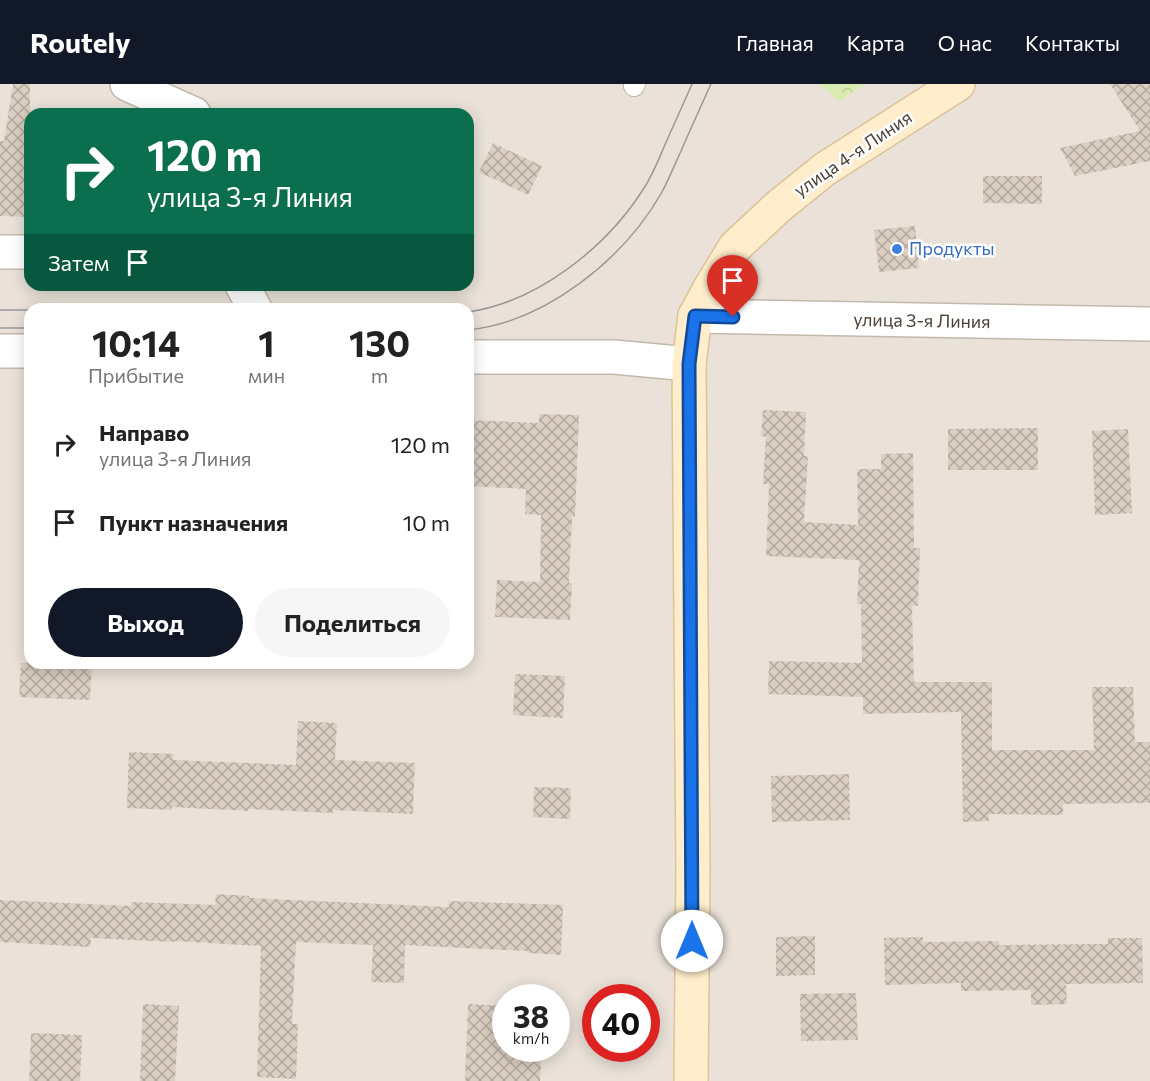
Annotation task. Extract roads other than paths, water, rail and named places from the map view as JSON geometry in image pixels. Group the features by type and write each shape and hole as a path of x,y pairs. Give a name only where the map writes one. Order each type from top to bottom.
{"street":[{"path":"127,84 181,108"},
{"name":"улица 4-я Линия","path":"702,302 735,247 779,206 825,169 958,84"},
{"path":"0,252 24,252"},
{"path":"691,1081 693,872 689,364 702,302"},
{"name":"улица 3-я Линия","path":"702,302 1150,324"},
{"path":"0,351 24,351"},
{"path":"474,357 614,357 689,364"}],"tram line":[{"path":"474,311 520,297 545,284 591,251 611,231 629,210 650,178 692,84"},
{"path":"474,329 497,325 554,300 580,283 627,241 662,192 711,84"},
{"path":"0,310 24,310"},
{"path":"0,328 24,328"}],"place":[{"name":"Продукты","path":"897,249"}]}
